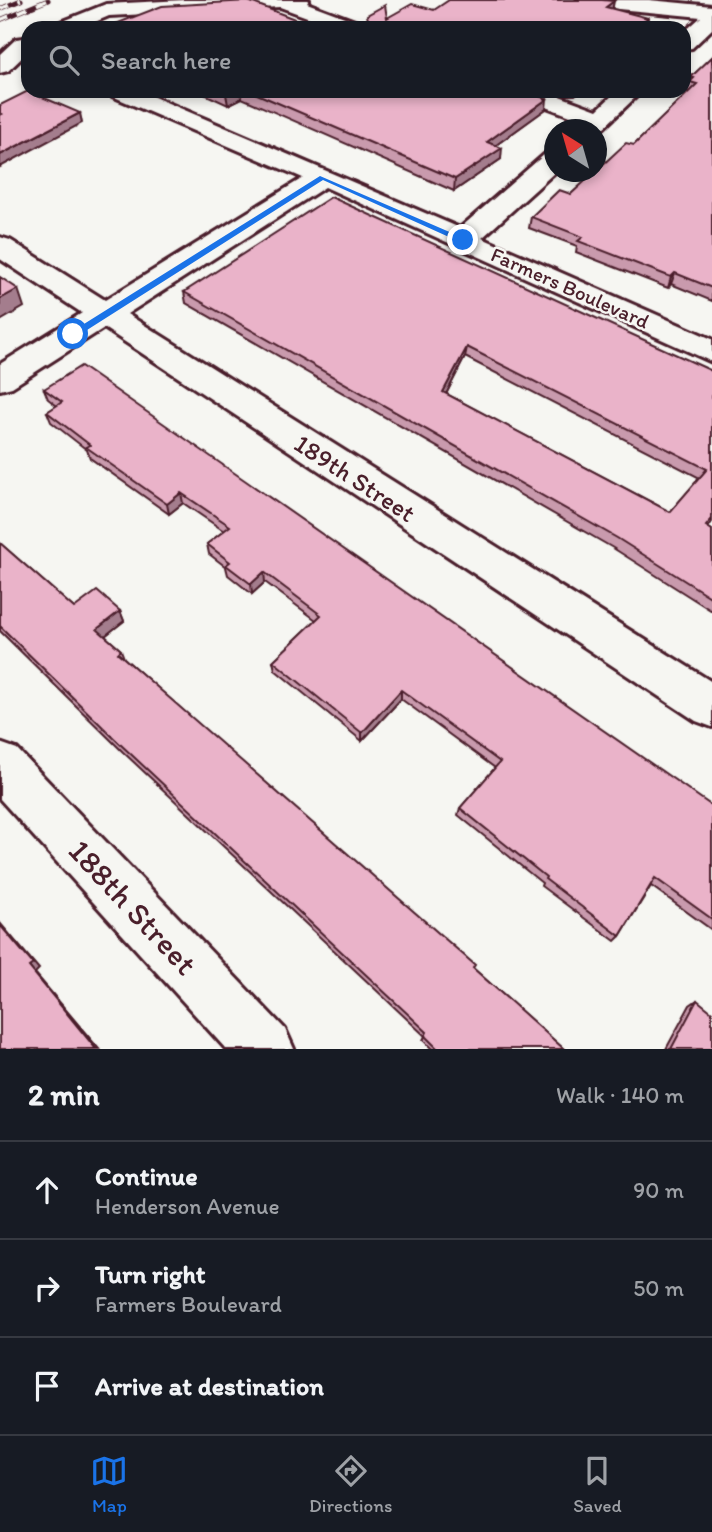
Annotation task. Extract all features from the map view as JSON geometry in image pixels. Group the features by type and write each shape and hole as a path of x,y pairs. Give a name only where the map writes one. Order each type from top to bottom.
{"street":[{"path":"80,21 125,0"},
{"path":"106,10 299,0"},
{"path":"587,0 712,12"},
{"path":"282,1 336,21"},
{"path":"691,37 712,18"},
{"path":"0,45 21,45"},
{"path":"0,66 21,50"},
{"name":"Farmers Boulevard","path":"137,98 323,177 712,351"},
{"path":"540,98 584,119"},
{"path":"600,119 623,98"},
{"path":"463,240 544,169"},
{"path":"0,379 323,177"},
{"name":"189th Street","path":"0,246 104,316 712,707"},
{"name":"188th Street","path":"0,765 265,1049"}],"building":[{"path":"449,0 602,0 614,1 606,7 648,18 644,21 356,21 368,20 367,15 385,5 387,18 412,4 434,10"},
{"path":"248,1 300,21 123,21 162,6"},
{"path":"712,57 712,288 675,273 671,277 578,241 583,237 531,217 559,190 571,194 584,182 607,182 607,161 626,143 634,145 683,98 691,98 691,90 697,84 691,82 694,78 691,77"},
{"path":"21,94 21,98 45,98 80,113 0,155 0,105"},
{"path":"266,98 547,99 487,142 502,148 455,179"},
{"path":"331,197 712,371 712,519 706,526 712,530 712,598 617,538 184,292","holes":["467,347 707,469 670,512 443,392"]},
{"path":"0,277 18,289 0,299"},
{"path":"81,366 712,806 712,919 655,878 620,936 545,879 546,877 460,808 500,762 401,690 362,733 273,661 321,615 264,572 251,584 226,565 230,562 207,544 230,526 181,493 167,504 86,447 90,445 47,412 62,402 44,389"},
{"path":"0,543 74,608 97,591 120,611 97,629 121,650 118,653 475,965 473,968 564,1049 438,1049 425,1036 427,1032 119,743 0,626"},
{"path":"0,925 33,964 29,967 96,1049 0,1049"},
{"path":"697,1000 712,1012 712,1049 671,1049"}],"railway":[{"path":"0,9 21,0"},
{"path":"0,20 48,0"}],"route":[{"path":"73,334 323,177 463,240"}]}
